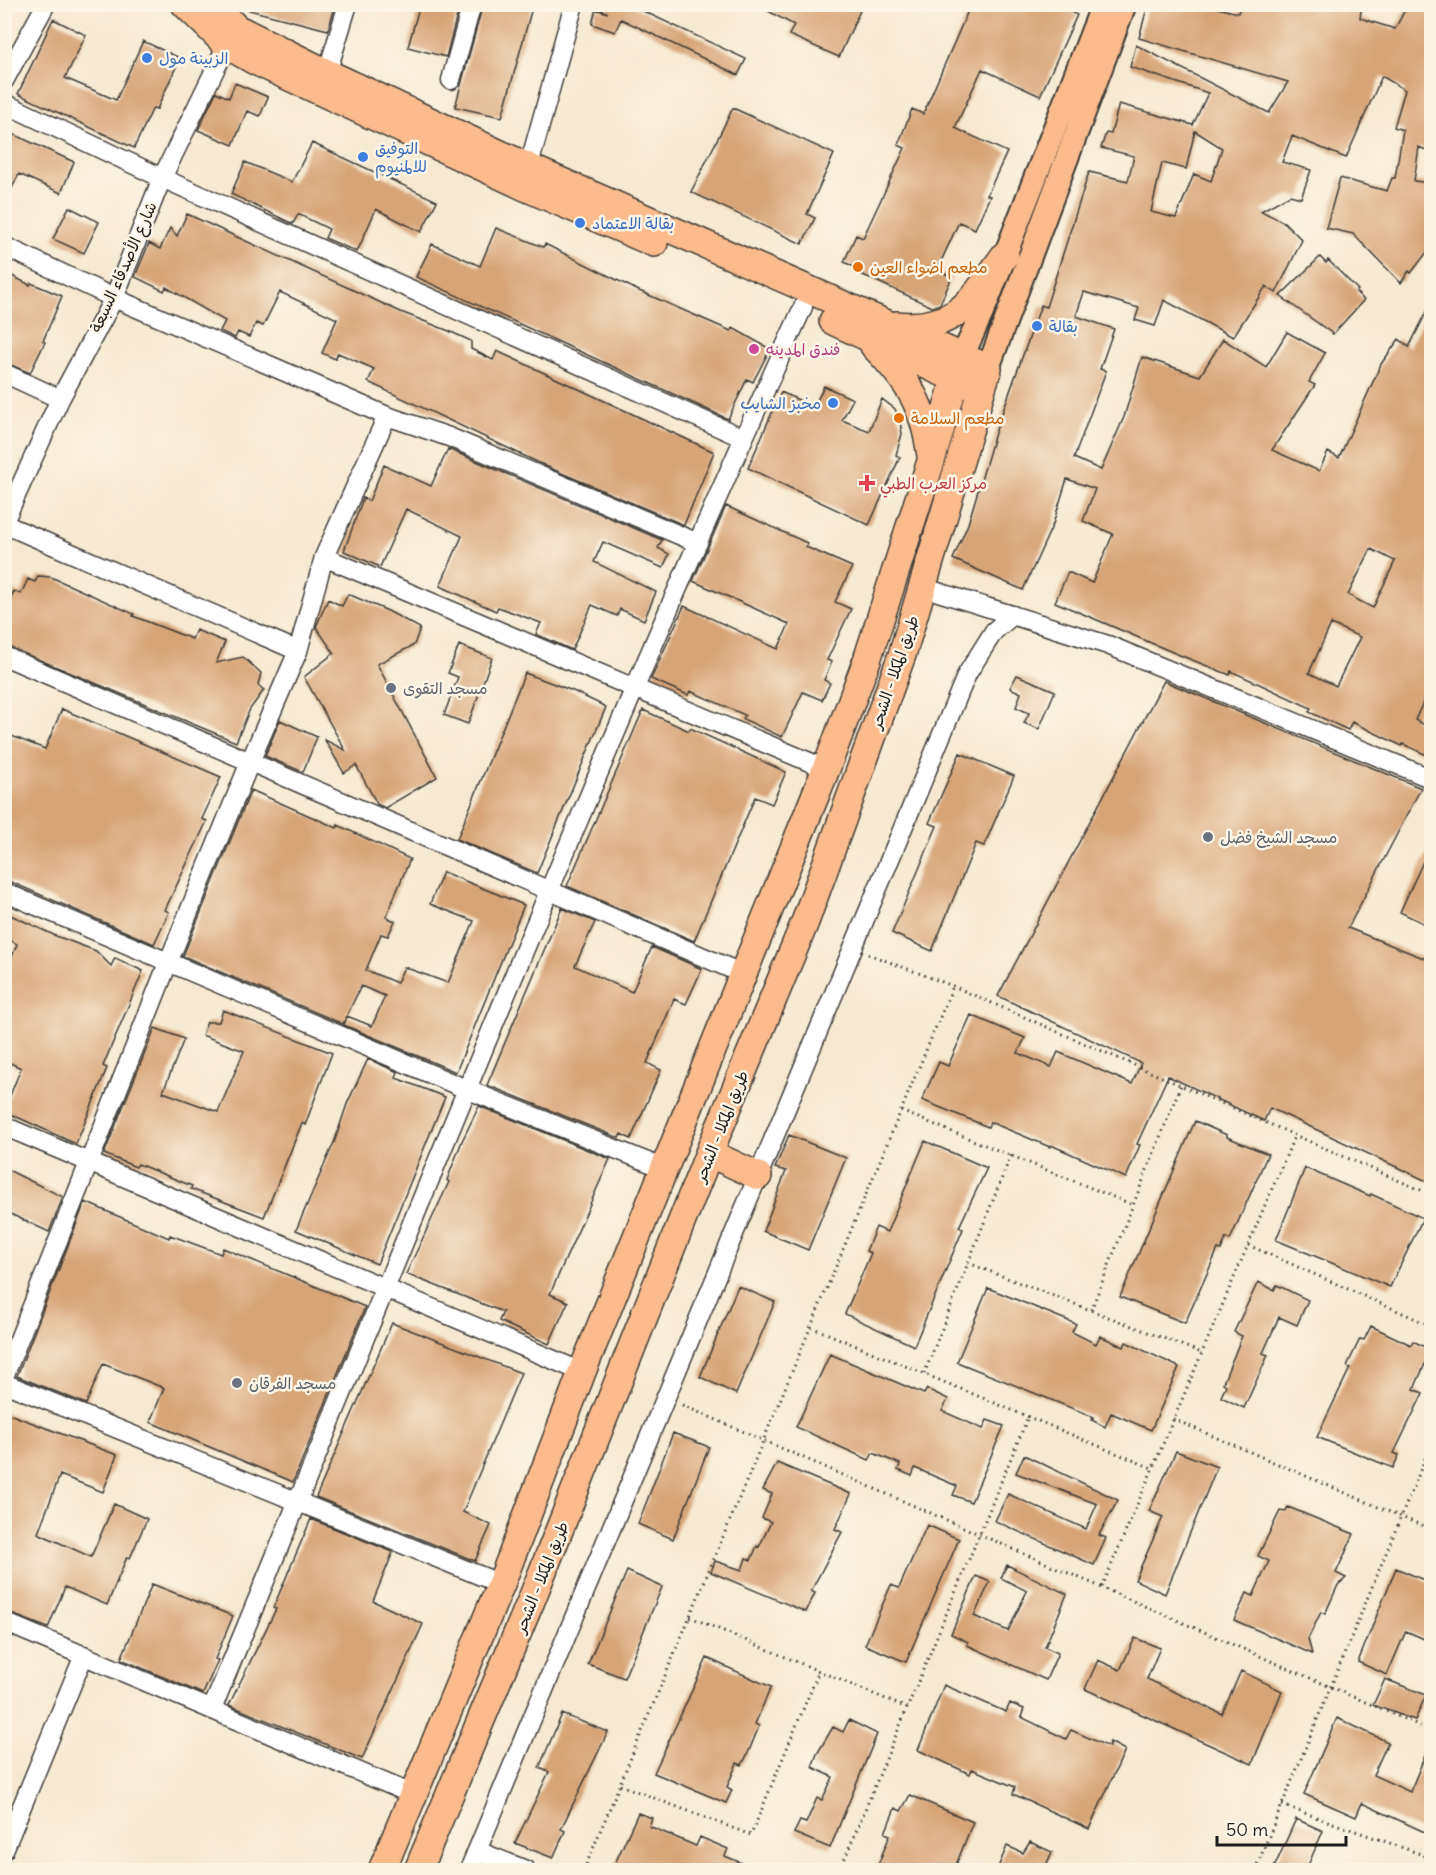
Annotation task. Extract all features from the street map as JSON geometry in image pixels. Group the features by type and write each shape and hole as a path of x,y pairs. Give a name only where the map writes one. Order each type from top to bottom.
{"highway":[{"path":"185,4 227,45 984,379"},
{"path":"213,4 236,28 526,176 803,307 873,329 917,327 939,323 955,315 972,300 1005,255"},
{"path":"873,329 918,402 927,429 931,461"},
{"name":"طريق المكلا - الشحر","path":"382,1870 501,1584 582,1372 826,769 867,660 931,461 958,368"},
{"name":"طريق المكلا - الشحر","path":"418,1870 533,1596 709,1153 805,922 902,655 984,379"},
{"path":"769,909 805,922"},
{"path":"709,1153 759,1176"},
{"path":"501,1584 533,1596"}],"main road":[{"path":"958,368 1005,255 1103,4"},
{"path":"984,379 1125,4"}],"street":[{"path":"4,81 45,4"},
{"path":"327,73 348,4"},
{"path":"451,80 472,4"},
{"path":"526,176 574,4"},
{"name":"شارع الأصدقاء السبعة","path":"4,523 60,399 114,298 162,178 227,45"},
{"path":"4,103 162,178 743,438"},
{"path":"4,246 114,298 387,416 449,437 698,543"},
{"path":"212,1709 387,1287 465,1089 743,438 803,307"},
{"path":"4,373 60,399"},
{"path":"4,1377 168,963 298,651 324,557 387,416"},
{"path":"4,523 298,651"},
{"path":"324,557 826,769"},
{"path":"922,587 1108,645 1431,779"},
{"path":"470,1870 967,674 994,631 1013,615"},
{"path":"4,656 743,974"},
{"path":"4,892 465,1089 665,1169"},
{"path":"4,1126 387,1287 582,1372"},
{"path":"4,1383 501,1584"},
{"path":"4,1622 414,1795"},
{"path":"4,1850 84,1655"},
{"path":"478,1851 526,1870"}],"path":[{"path":"853,949 953,986 1431,1195"},
{"path":"584,1870 953,986"},
{"path":"1091,1310 1182,1085"},
{"path":"901,1111 1133,1205"},
{"path":"1101,1587 1295,1135"},
{"path":"924,1374 1011,1155"},
{"path":"1248,1245 1431,1326"},
{"path":"968,1263 1202,1353"},
{"path":"811,1327 1152,1468"},
{"path":"666,1398 1431,1731"},
{"path":"840,1870 1028,1417"},
{"path":"1173,1419 1431,1530"},
{"path":"1255,1870 1431,1442"},
{"path":"690,1617 907,1708"},
{"path":"620,1785 751,1835 819,1671"},
{"path":"1282,1805 1431,1858"}],"building":[{"path":"250,4 336,4 328,30 249,10"},
{"path":"420,4 460,4 446,57 408,47"},
{"path":"483,4 533,4 502,117 455,107"},
{"path":"589,4 628,4 746,59 738,75 621,19 615,32 592,24 596,9 608,13"},
{"path":"755,4 863,4 839,57 789,35 794,25"},
{"path":"971,4 1054,4 1077,15 1040,96 982,69 955,128 1007,152 987,195 990,196 975,229 959,222 937,270 952,277 940,304 932,307 861,274 862,271 844,262 856,235 863,238 905,148 898,145 912,109 923,114"},
{"path":"1148,4 1214,4 1213,7 1238,13 1242,4 1362,4 1360,18 1395,29 1408,4 1431,4 1431,152 1419,147 1414,181 1431,183 1431,247 1411,273 1409,271 1401,283 1353,234 1326,228 1340,178 1387,191 1392,178 1395,178 1403,130 1394,127 1405,90 1382,76 1346,158 1292,136 1282,162 1311,170 1301,198 1290,195 1261,211 1284,222 1302,240 1276,293 1266,286 1233,337 1164,300 1155,326 1135,320 1139,308 1084,292 1076,316 1114,329 1100,369 1106,371 1074,458 1101,470 1124,417 1142,357 1200,376 1223,339 1266,367 1287,332 1325,353 1309,382 1315,385 1272,450 1319,471 1328,452 1339,458 1381,364 1399,339 1409,347 1431,303 1431,685 1415,720 1431,728 1431,757 1352,722 1348,730 1309,712 1311,708 1231,671 1230,675 1055,602 1068,572 1092,583 1113,534 1083,521 1095,489 1067,479 1053,524 1023,590 953,559 968,524 995,433 1041,305 1046,307 1089,172 1128,181 1134,156 1101,148 1106,133 1111,134 1119,104 1193,125 1208,93 1130,67 1136,45 1269,113 1288,82 1139,38","holes":["1195,131 1222,148 1211,181 1194,174 1176,218 1151,212 1162,163 1186,169","1371,549 1395,561 1373,608 1348,595","1331,624 1360,637 1336,686 1309,673"]},
{"path":"53,19 86,35 65,78 116,100 143,41 180,58 157,109 153,108 134,148 18,94"},
{"path":"235,83 268,97 260,116 247,111 233,145 198,130 216,92 229,98"},
{"path":"733,108 834,154 807,214 815,218 802,244 691,192"},
{"path":"4,130 74,162 61,193 19,174 4,204"},
{"path":"312,143 437,201 421,232 376,209 357,252 325,238 329,229 298,214 293,224 231,194 245,162 292,182"},
{"path":"69,207 99,222 84,253 53,239"},
{"path":"187,214 401,312 471,341 471,349 493,360 497,351 714,452 684,525 552,469 368,382 374,369 338,353 335,359 322,353 337,319 280,292 263,326 256,323 249,337 238,332 235,338 220,331 225,321 166,287 164,291 135,277 149,243 160,249 170,228 177,236"},
{"path":"496,228 543,247 545,244 637,290 731,331 733,328 770,349 753,382 747,379 728,419 416,277 432,244 480,266"},
{"path":"1320,257 1326,263 1328,260 1358,290 1356,292 1364,300 1333,334 1280,296"},
{"path":"4,272 30,285 31,283 62,296 43,341 45,342 30,373 4,362"},
{"path":"824,386 853,399 842,420 869,431 882,399 895,409 900,421 902,434 896,455 900,457 869,525 748,468 781,392 814,407"},
{"path":"448,449 662,540 658,548 669,554 663,568 603,542 594,562 656,592 644,620 620,609 617,616 592,605 572,650 536,634 541,623 498,607 496,611 440,586 462,536 406,509 380,567 344,551 363,498 369,501 384,465 431,486"},
{"path":"726,506 807,543 806,547 852,567 835,602 851,609 827,660 832,662 824,680 830,683 822,700 803,692 782,737 743,719 745,715 690,691 688,695 651,679 684,606 778,649 789,624 693,581"},
{"path":"38,576 51,577 134,614 133,616 192,639 196,630 225,642 216,663 243,657 261,673 258,685 264,690 250,709 236,742 4,645 4,613 14,591 21,594 28,579 35,582"},
{"path":"348,594 420,628 414,645 377,664 437,777 385,808 377,804 356,765 344,773 325,740 345,750 304,677 334,653 316,627 328,599 342,606"},
{"path":"459,645 492,658 468,724 444,715 458,677 448,673"},
{"path":"525,673 573,691 606,707 537,873 457,839"},
{"path":"1017,675 1055,691 1039,729 1024,723 1029,713 1016,707 1021,693 1010,688"},
{"path":"1164,681 1421,788 1348,928 1431,961 1431,1183 1270,1108 1264,1121 1168,1076 1137,1144 1140,1145 1126,1178 1051,1145 1050,1147 990,1122 988,1127 922,1100 939,1062 948,1066 971,1015 1025,1038 1018,1053 1051,1067 1058,1052 1132,1084 1141,1063 998,996"},
{"path":"62,709 221,777 202,819 207,821 165,910 169,912 154,944 4,879 4,733 45,749"},
{"path":"643,710 689,731 690,728 786,772 772,804 755,797 694,941 567,886"},
{"path":"280,720 317,737 303,772 265,756"},
{"path":"960,753 1014,776 984,846 976,843 932,951 892,933 937,826 929,823"},
{"path":"251,790 337,828 338,825 410,859 386,917 395,921 388,936 381,934 366,970 397,983 404,967 448,983 474,921 430,904 443,872 524,905 456,1072 344,1025 347,1016 372,1026 385,996 361,986 343,1024 183,956"},
{"path":"1431,844 1431,927 1400,912"},
{"path":"562,908 595,922 575,966 632,992 652,947 702,969 686,1004 674,999 647,1063 661,1070 631,1139 621,1134 619,1138 487,1085"},
{"path":"4,912 56,936 96,951 111,966 115,958 143,971 103,1066 107,1068 76,1144 4,1111 21,1068 4,1060 4,977 17,944 4,937"},
{"path":"223,1010 332,1053 305,1125 302,1123 264,1217 191,1189 192,1186 138,1164 136,1167 104,1154 155,1028 184,1039 163,1092 218,1112 244,1051 202,1035 207,1022 219,1022"},
{"path":"368,1059 398,1072 396,1078 445,1097 377,1264 296,1230 335,1140 347,1104"},
{"path":"479,1106 610,1159 550,1294 568,1302 549,1344 499,1321 503,1312 406,1274 449,1182 447,1180 462,1141"},
{"path":"1195,1121 1268,1154 1230,1240 1226,1238 1221,1250 1218,1249 1185,1323 1120,1297"},
{"path":"789,1135 846,1158 808,1250 763,1231 786,1171 775,1168"},
{"path":"925,1141 987,1168 959,1227 963,1229 914,1346 845,1314 871,1253 866,1251 876,1227 887,1232"},
{"path":"4,1168 63,1197 49,1232 4,1211"},
{"path":"1305,1168 1370,1196 1371,1194 1423,1218 1390,1287 1276,1240"},
{"path":"85,1202 169,1238 170,1235 221,1254 223,1248 365,1307 293,1482 150,1422 164,1388 103,1364 86,1404 17,1376"},
{"path":"1258,1282 1274,1290 1277,1285 1308,1300 1297,1325 1279,1317 1263,1353 1268,1355 1244,1408 1221,1397 1226,1385 1223,1383 1242,1336 1234,1332"},
{"path":"738,1286 775,1302 736,1394 700,1377"},
{"path":"988,1288 1076,1324 1072,1332 1096,1344 1100,1336 1124,1347 1126,1342 1179,1367 1151,1430 1111,1413 1105,1427 1092,1420 1094,1417 957,1362"},
{"path":"392,1323 521,1373 463,1512 491,1525 475,1561 316,1497"},
{"path":"1371,1326 1411,1345 1413,1341 1431,1350 1431,1367 1425,1364 1414,1389 1423,1393 1394,1453 1399,1455 1393,1468 1317,1437 1350,1368 1347,1366 1360,1339 1364,1340"},
{"path":"830,1354 924,1394 927,1389 948,1399 942,1411 983,1429 987,1420 1004,1426 971,1502 953,1495 957,1486 915,1468 912,1476 898,1470 900,1464 873,1453 869,1460 796,1427"},
{"path":"4,1412 117,1455 103,1492 60,1475 38,1533 91,1557 114,1504 147,1519 130,1558 127,1557 107,1605 65,1587 48,1628 4,1611"},
{"path":"673,1433 709,1447 673,1539 638,1524"},
{"path":"1176,1451 1217,1467 1165,1594 1135,1580 1163,1517 1149,1511"},
{"path":"1024,1455 1118,1500 1099,1535 1106,1538 1094,1565 995,1521 1008,1494 1086,1529 1097,1504 1016,1473"},
{"path":"777,1463 851,1494 835,1529 842,1532 811,1591 815,1593 806,1612 711,1572 715,1561 742,1570 746,1558 751,1560 757,1546 759,1547 771,1522 762,1518 772,1494 763,1490"},
{"path":"1288,1507 1354,1534 1336,1573 1346,1578 1338,1585 1325,1614 1321,1612 1308,1639 1312,1654 1234,1620 1247,1593 1253,1596 1269,1561 1258,1556 1280,1511 1285,1512"},
{"path":"311,1519 393,1552 373,1601 423,1624 362,1759 229,1705 276,1609 273,1608"},
{"path":"927,1525 959,1539 906,1662 865,1645 891,1585 899,1588"},
{"path":"1007,1565 1067,1594 1045,1647 1058,1653 1046,1680 967,1645 968,1642 951,1634 976,1576 990,1582 974,1616 1008,1631 1027,1591 1001,1578"},
{"path":"1396,1568 1431,1583 1431,1642 1406,1631 1387,1675 1358,1662"},
{"path":"627,1571 662,1587 624,1678 588,1664"},
{"path":"152,1584 233,1616 203,1694 121,1659"},
{"path":"1135,1638 1160,1648 1147,1679 1222,1714 1241,1671 1282,1691 1252,1764 1085,1689 1098,1660 1120,1670"},
{"path":"707,1658 771,1687 755,1724 759,1726 749,1751 742,1765 737,1763 727,1787 732,1790 726,1803 654,1773"},
{"path":"1385,1679 1426,1695 1415,1720 1373,1705"},
{"path":"944,1685 1006,1712 1010,1703 1024,1709 1021,1717 1066,1739 1071,1730 1109,1747 1110,1742 1125,1750 1089,1829 1013,1794 1015,1787 972,1769 970,1774 918,1750"},
{"path":"562,1714 608,1732 561,1829 565,1831 553,1858 515,1843 549,1772 539,1768"},
{"path":"1337,1718 1388,1742 1373,1775 1410,1792 1431,1741 1431,1835 1362,1803 1356,1817 1304,1794"},
{"path":"849,1720 877,1734 830,1848 794,1833 800,1821 806,1823 817,1798 822,1800 833,1777 812,1767 817,1754 833,1727 843,1732"},
{"path":"910,1795 973,1822 954,1870 876,1870 890,1835 885,1833 895,1808 901,1811"},
{"path":"638,1813 652,1818 649,1826 696,1846 700,1837 728,1849 725,1856 758,1870 612,1870"},
{"path":"1296,1819 1323,1831 1306,1870 1273,1870"},
{"path":"1030,1842 1052,1852 1044,1870 997,1870 1007,1846 1023,1853"}],"place":[{"name":"الزبينة مول","path":"147,58"},
{"name":"التوفيق للالمنيوم","path":"363,157"},
{"name":"بقالة الاعتماد","path":"580,223"},
{"name":"مطعم اضواء العين","path":"858,267"},
{"name":"بقالة","path":"1037,326"},
{"name":"فندق المدينه","path":"754,349"},
{"name":"مخبز الشايب","path":"833,403"},
{"name":"مطعم السلامة","path":"899,418"},
{"name":"مركز العرب الطبي","path":"867,483"},
{"name":"مسجد التقوى","path":"391,688"},
{"name":"مسجد الشيخ فضل","path":"1208,837"},
{"name":"مسجد الفرقان","path":"237,1383"}]}
